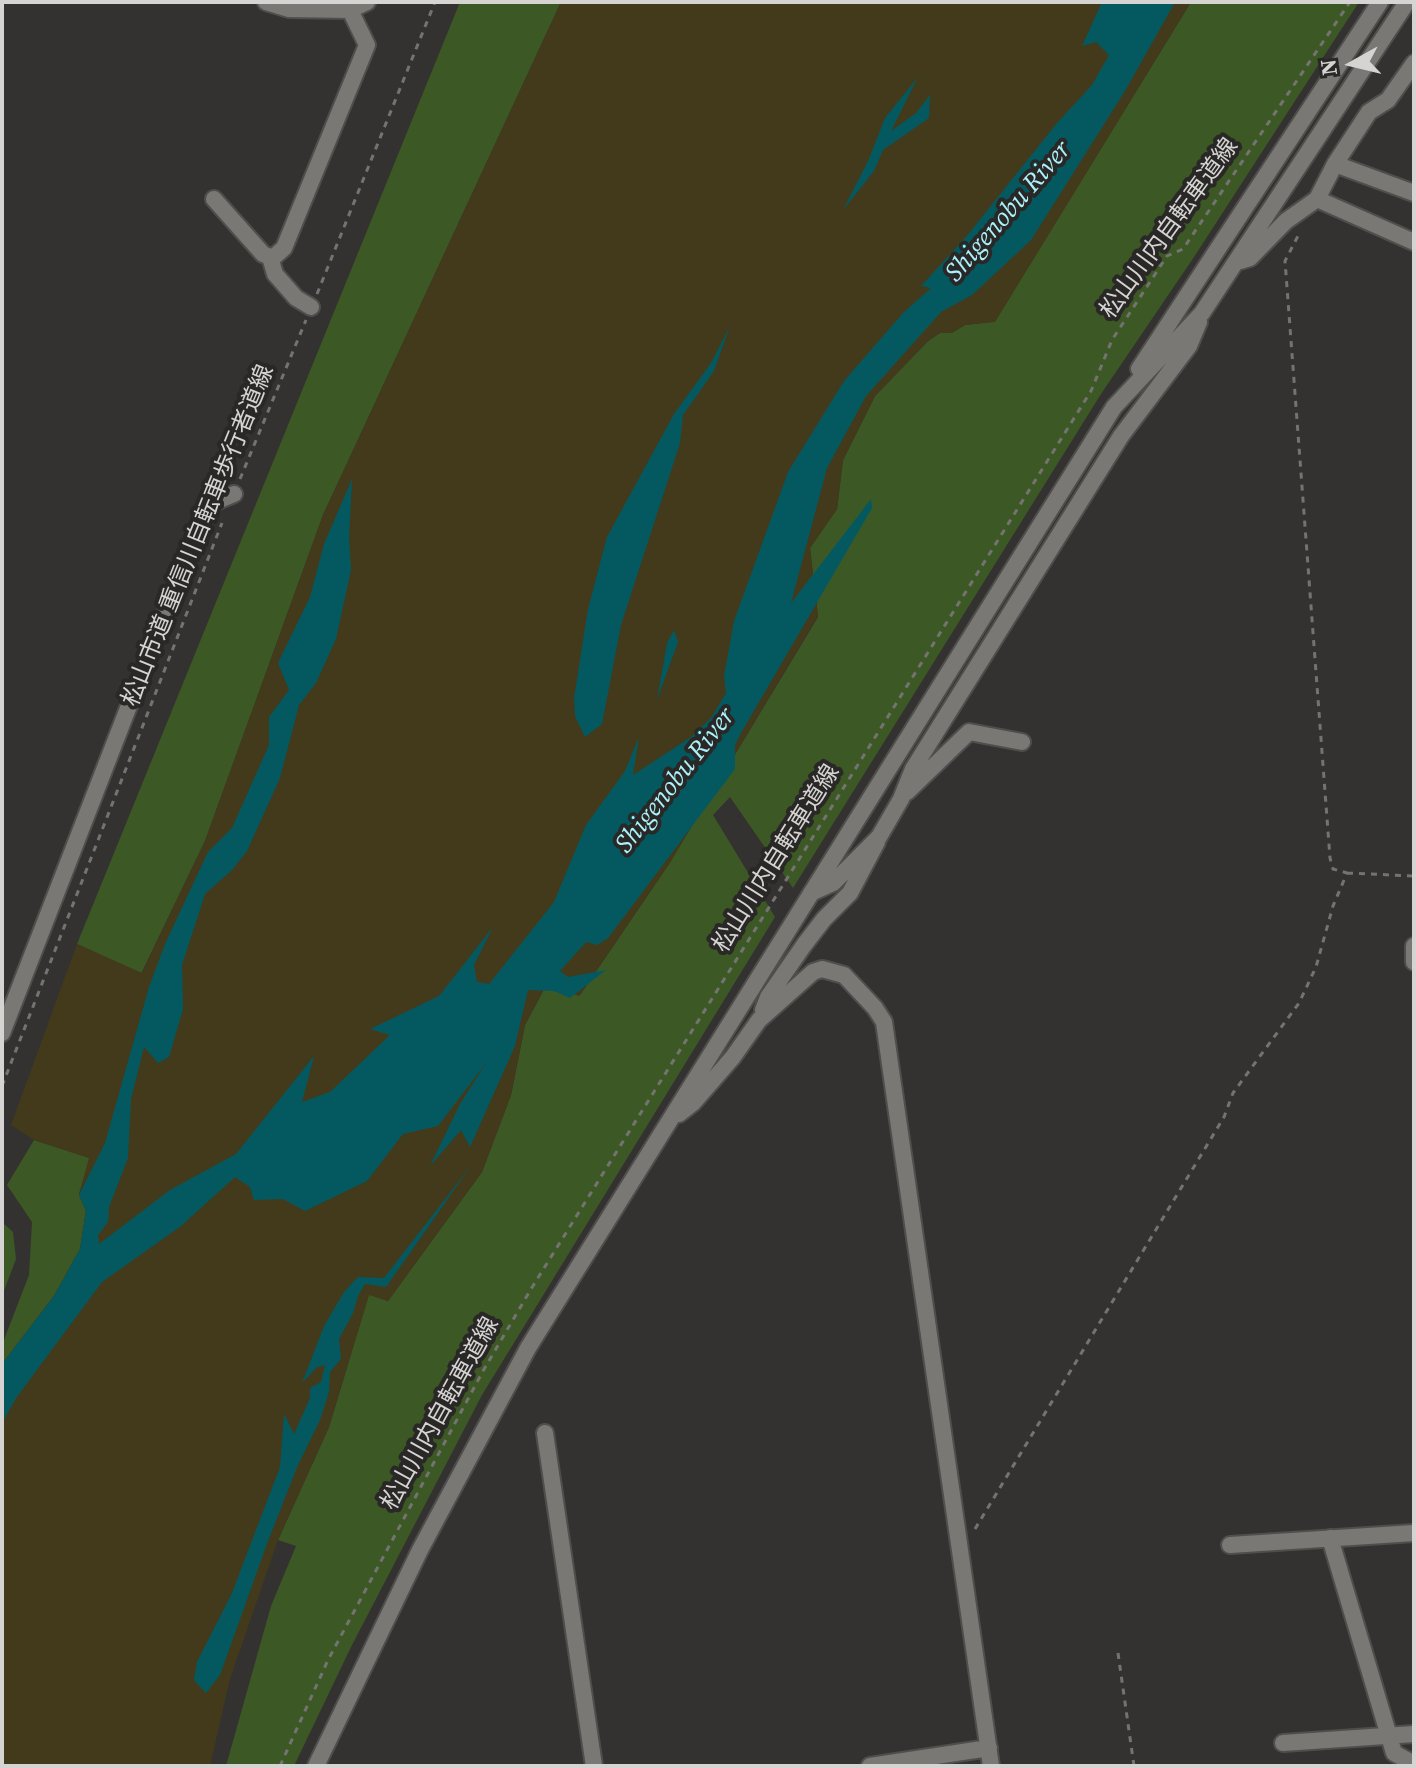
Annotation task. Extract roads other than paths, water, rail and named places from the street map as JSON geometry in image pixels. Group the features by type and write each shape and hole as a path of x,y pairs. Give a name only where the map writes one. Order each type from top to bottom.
{"street":[{"path":"266,2 289,9 350,10 367,2"},
{"path":"316,1766 420,1550 528,1348 1114,407 1380,2"},
{"path":"1114,407 1202,313 1407,2"},
{"path":"214,199 263,254 275,256 284,248 367,45 350,10"},
{"path":"1235,263 1250,258 1286,221 1317,199 1335,164 1369,112 1388,100 1414,63"},
{"path":"1335,164 1414,193"},
{"path":"1317,199 1414,242"},
{"path":"270,257 275,274 296,298 311,307"},
{"path":"759,1020 768,997 804,945 850,893 901,799 913,769 1121,436 1189,346 1202,313"},
{"path":"2,1033 198,528 215,502 234,494"},
{"path":"901,799 969,732 1022,742"},
{"path":"811,893 833,883 879,837"},
{"path":"1414,946 1414,962"},
{"path":"669,1122 693,1103 733,1057 759,1020 802,980 822,969 844,975 884,1022 991,1766"},
{"path":"545,1433 594,1766"},
{"path":"1230,1545 1414,1533"},
{"path":"1330,1538 1394,1753 1414,1764"},
{"path":"1283,1743 1414,1734"},
{"path":"870,1766 989,1748"}],"water":[{"name":"Shigenobu River","path":"1102,2 1175,2 1125,91 1031,240 972,295 941,312 866,396 827,468 791,603 871,499 872,508 741,733 735,745 735,769 608,938 597,945 586,942 560,971 568,977 606,970 570,998 554,991 528,990 515,1046 470,1147 461,1130 430,1166 460,1104 486,1063 438,1126 403,1134 367,1181 305,1211 283,1199 254,1200 250,1187 235,1177 181,1226 102,1282 16,1398 2,1423 2,1364 54,1296 80,1249 86,1211 79,1195 105,1143 149,987 165,944 208,852 232,828 269,745 269,717 289,690 278,663 310,597 324,544 352,479 351,570 336,639 316,683 299,705 280,778 247,851 232,870 205,894 182,965 183,1009 169,1057 158,1063 144,1047 131,1099 128,1158 109,1207 108,1222 98,1235 99,1244 170,1190 236,1154 314,1056 302,1102 330,1092 390,1035 370,1029 439,996 493,927 474,965 477,982 489,984 554,902 586,825 625,771 639,737 633,775 691,737 711,718 726,693 724,676 734,621 788,472 844,381 904,312 931,288 921,286 966,237 1057,123 1092,85 1109,55 1096,42 1082,46"},
{"path":"918,77 891,131 916,113 930,95 929,118 883,150 874,171 843,210 869,159 885,118"},
{"path":"730,326 714,371 683,415 680,443 621,625 602,724 585,737 575,716 574,698 588,609 607,537 674,414 711,363"},
{"path":"674,630 678,642 657,700 667,643"},
{"path":"473,1163 386,1287 365,1284 358,1296 339,1339 341,1359 330,1372 329,1392 320,1420 298,1465 268,1541 220,1675 206,1693 194,1680 197,1662 232,1593 280,1467 284,1414 294,1434 310,1398 310,1388 321,1382 325,1365 317,1367 302,1383 324,1326 344,1292 358,1277 384,1278"}]}
